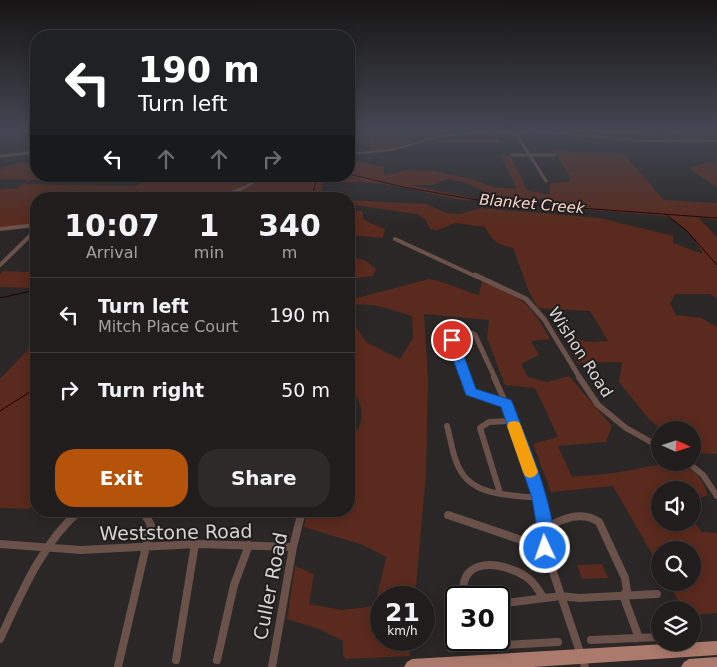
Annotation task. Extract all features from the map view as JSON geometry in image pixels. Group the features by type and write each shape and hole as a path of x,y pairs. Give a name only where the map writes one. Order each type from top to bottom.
{"main road":[{"path":"412,667 583,661 717,648"},
{"path":"689,667 717,665"}],"street":[{"path":"534,162 546,181"},
{"path":"231,192 247,187 254,182"},
{"path":"0,229 30,226"},
{"path":"0,265 30,236"},
{"name":"Wishon Road","path":"395,239 526,299 544,319 578,376 598,405 626,428 651,442"},
{"path":"506,404 470,392 452,340 452,332 475,334 506,404 539,498 545,528 545,548 583,661"},
{"path":"500,493 480,428 489,422 512,421"},
{"path":"447,426 459,468 465,478 484,490 539,498"},
{"path":"698,471 703,475 717,496"},
{"path":"448,515 545,548"},
{"path":"545,528 558,521 575,516 590,517 597,520 625,578 627,591 623,595"},
{"path":"0,639 15,607 55,537 73,517"},
{"path":"118,667 151,525 146,517"},
{"name":"Culler Road","path":"272,667 293,547 300,517"},
{"name":"Weststone Road","path":"0,544 81,550 147,545 196,544 293,547"},
{"path":"176,660 196,544"},
{"path":"217,660 234,585 249,545"},
{"path":"463,586 466,578 476,566 481,564 508,569 525,576 544,597"},
{"path":"510,603 544,597 579,598 657,594"},
{"path":"623,595 639,638"},
{"path":"591,640 651,637"},
{"path":"510,645 558,642"}],"shaded area":[{"path":"355,162 384,167 384,175 408,170 435,171 470,179 493,187 517,189 504,162 513,162 527,190 550,195 550,183 569,182 570,177 561,162 631,162 664,200 717,203 717,220 698,217 717,237 717,298 710,294 676,294 670,303 676,315 701,318 717,327 717,454 701,453 701,421 651,421 649,419 619,382 622,362 577,363 567,336 588,342 608,341 590,311 538,308 529,292 513,248 496,242 485,227 456,223 437,230 430,229 426,220 417,214 355,205 355,200 426,204 446,213 460,214 481,208 600,218 673,236 673,243 703,254 696,242 677,222 665,216 559,207 553,200 545,198 534,200 492,195 467,183 447,179 432,185 410,185 473,198 468,201 383,184 358,182 323,183 322,192 238,192 256,182 355,182"},
{"path":"707,162 717,163 717,187 691,170 693,167"},
{"path":"30,163 30,180 26,184 136,186 141,182 251,182 244,187 227,192 30,192 30,224 0,228 0,189 18,188 27,181 24,179 0,179 0,169 14,164"},
{"path":"355,210 362,211 364,220 385,229 383,238 355,236"},
{"path":"355,258 366,261 376,269 373,276 355,278"},
{"path":"3,271 30,272 30,288 0,287 0,274"},
{"path":"429,279 479,295 482,281 523,302 536,316 550,339 531,341 539,355 521,364 528,377 547,382 569,376 612,426 606,442 558,446 572,477 608,474 651,466 651,471 693,471 701,480 708,495 701,498 701,481 651,481 651,531 701,531 717,533 717,613 701,614 701,601 679,601 673,591 701,591 701,541 651,541 651,552 613,486 551,492 533,444 558,437 535,388 505,385 487,338 489,320 424,314 428,380 426,474 416,586 379,586 386,557 363,545 304,527 306,517 355,517 355,432 361,421 362,414 355,393 355,325 366,342 400,359 413,338 412,316 372,305 355,305 355,298"},
{"path":"30,347 29,509 0,508 0,379"},
{"path":"602,564 608,578 582,579 577,565"},
{"path":"295,566 314,574 309,604 342,610 370,607 370,651 410,651 410,656 346,659 343,656 343,641 319,629 287,619"}],"waterway":[{"name":"Blanket Creek","path":"355,175 403,187 483,201 665,214"},
{"path":"313,192 315,182"},
{"name":"Blanket Creek","path":"665,214 717,218"},
{"path":"665,214 687,231 717,265"},
{"path":"0,298 30,291"},
{"path":"0,411 30,392"}],"slow traffic":[{"path":"514,426 530,472"}],"route":[{"path":"452,340 470,392 506,404 539,498 545,528 545,548"}]}
